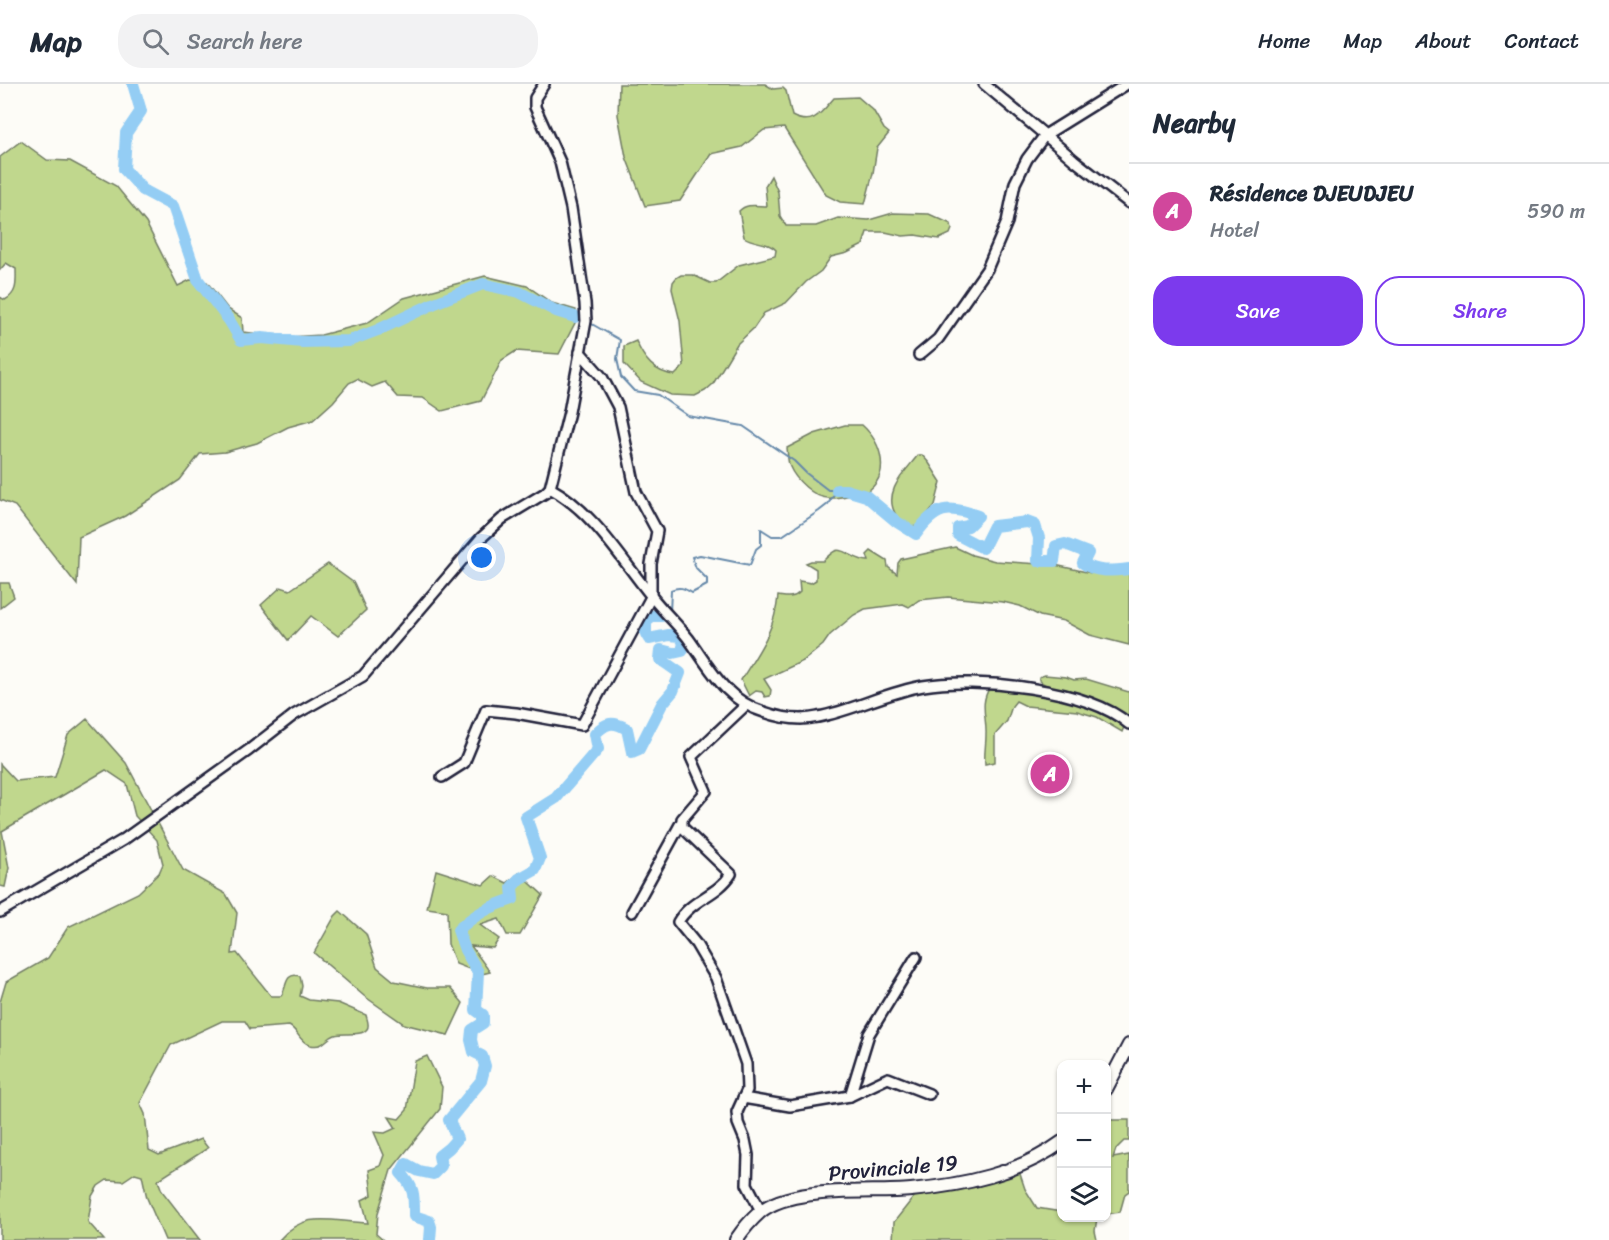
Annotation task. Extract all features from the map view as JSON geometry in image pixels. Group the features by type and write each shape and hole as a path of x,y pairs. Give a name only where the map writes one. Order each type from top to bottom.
{"main road":[{"path":"1111,1081 1129,1045"},
{"name":"Provinciale 19","path":"736,1240 761,1211 790,1198 839,1192 910,1190 955,1183 1002,1173 1057,1145"}],"street":[{"path":"0,912 123,840 294,715 363,676 481,538 502,519 550,488 569,412 586,321 571,208 560,162 535,107 535,98 544,84"},
{"path":"984,84 1129,203"},
{"path":"919,355 938,339 987,269 1007,222 1015,183 1027,159 1045,135 1127,84"},
{"path":"442,777 464,763 486,710 582,725 651,597 651,564 657,531 636,492 618,407 602,377 580,352"},
{"path":"550,488 575,505 597,527 651,597 686,635 732,696 763,712 787,718 806,719 922,686 995,684 1053,693 1081,701 1103,708 1129,724"},
{"path":"632,912 681,823 706,791 691,757 746,705"},
{"path":"681,823 682,827 731,874 718,888 688,909 678,922 696,944 712,970 746,1064 747,1090 737,1112 738,1123 748,1155 747,1184 761,1211"},
{"path":"850,1096 870,1034 916,957"},
{"path":"743,1098 790,1106 850,1096 888,1078 929,1094"}],"green space":[{"path":"619,84 765,84 773,89 783,88 786,91 792,116 806,120 816,117 834,98 858,97 873,110 884,129 889,133 877,148 865,204 840,202 826,195 784,128 764,130 742,147 711,154 680,201 645,206 626,157 618,115"},
{"path":"21,141 47,160 70,161 116,186 146,223 178,286 190,280 207,282 228,309 242,318 243,332 289,337 321,335 367,323 404,298 485,276 527,286 552,303 576,310 575,323 559,354 516,351 502,360 481,401 442,411 423,398 398,397 385,382 372,387 357,379 349,383 313,420 288,427 257,443 225,452 200,454 180,480 125,516 79,537 77,585 15,506 0,500 0,297 5,300 12,294 15,287 16,269 6,263 0,270 0,157"},
{"path":"771,176 778,192 780,216 786,226 816,226 838,218 869,220 893,213 929,214 951,224 952,229 950,234 939,239 867,232 863,245 847,253 831,257 821,271 806,282 786,303 764,313 754,328 737,344 713,384 695,396 670,395 641,382 624,364 624,346 636,341 647,360 662,372 675,375 684,366 680,321 672,289 676,278 681,275 693,275 710,283 716,283 739,265 775,256 776,250 773,247 744,237 739,211 748,206 767,206 765,186"},
{"path":"845,425 862,425 875,441 881,459 879,478 861,495 833,498 817,495 792,472 787,448 814,434"},
{"path":"918,455 922,455 929,463 941,482 935,505 917,526 911,527 896,515 892,507 892,498 897,483"},
{"path":"955,547 972,555 995,561 1055,565 1091,573 1129,574 1129,645 1090,635 1064,621 1040,616 1020,606 1003,602 948,597 919,600 909,607 903,604 865,609 854,615 803,661 764,679 771,690 770,696 765,697 762,692 756,691 749,696 741,680 770,630 778,596 795,596 800,592 799,581 811,583 816,580 816,569 806,563 823,561 838,550 869,561 867,555 871,551 887,561 888,567 897,574 898,563 901,559"},
{"path":"328,564 354,583 366,610 338,636 311,616 288,640 261,605 281,587 290,590"},
{"path":"0,583 9,583 14,597 0,608"},
{"path":"1045,675 1074,680 1086,679 1129,692 1129,719 1104,704 1062,692 1044,684 1039,677"},
{"path":"990,687 1041,694 1082,703 1114,717 1124,727 1122,732 1097,717 1077,711 1026,706 1016,701 1007,721 995,735 995,762 985,764 984,705"},
{"path":"87,719 126,763 183,870 226,894 237,913 232,954 237,953 271,996 281,996 289,978 295,975 300,976 302,986 300,996 309,1000 338,1003 366,1015 368,1022 368,1027 364,1031 356,1034 335,1035 315,1046 303,1041 289,1026 250,1029 245,1021 222,1021 171,1045 140,1103 145,1114 149,1150 159,1155 201,1139 208,1148 158,1180 162,1191 200,1240 165,1240 147,1198 142,1175 135,1173 123,1181 107,1180 98,1186 92,1196 88,1222 104,1240 0,1240 0,1002 6,982 48,958 68,927 138,893 159,873 163,864 157,840 135,816 127,784 106,770 2,831 9,868 5,887 0,886 0,764 16,781 55,777 68,735"},
{"path":"436,870 483,885 493,876 507,883 519,873 543,895 520,935 507,935 499,919 480,925 499,939 493,948 471,946 490,972 482,974 456,964 448,944 447,911 427,908"},
{"path":"340,911 366,934 377,967 394,981 427,988 450,988 463,1003 448,1035 404,1024 364,996 314,953"},
{"path":"427,1056 442,1087 440,1109 391,1170 378,1213 376,1234 383,1240 279,1240 289,1230 309,1221 320,1219 368,1223 362,1200 372,1195 369,1170 380,1166 384,1155 374,1132 385,1133 396,1128 389,1117 399,1119 407,1110 415,1061"},
{"path":"1111,1120 1129,1120 1129,1141 1124,1141 1116,1149 1113,1158 1129,1155 1129,1191 1125,1194 1120,1212 1111,1213"},
{"path":"1018,1168 1025,1189 1037,1208 1057,1211 1057,1222 1096,1222 1097,1240 893,1240 894,1222 921,1188"}],"waterway":[{"path":"133,84 141,111 126,133 124,169 143,190 173,206 198,280 229,320 241,340 262,338 302,342 349,341 483,284 519,292 556,311 575,317"},
{"path":"590,323 620,340 617,359 621,377 634,391 658,395 688,416 743,426 794,461 828,490 837,490"},
{"path":"670,613 671,590 682,588 692,593 707,585 707,579 696,568 692,557 700,555 750,565 756,549 761,545 761,529 772,536 782,536 828,504 837,490"},
{"path":"837,490 846,490 866,496 897,522 916,534 936,513 950,509 958,510 978,516 968,526 958,528 958,535 983,548 994,526 1027,522 1035,525 1039,538 1038,561 1054,561 1056,546 1065,544 1088,553 1083,563 1093,568 1111,571 1129,569"},
{"path":"430,1240 429,1221 414,1216 413,1193 401,1173 406,1164 419,1171 433,1174 441,1166 439,1156 457,1139 449,1120 481,1081 485,1066 482,1056 474,1052 471,1040 472,1030 483,1023 483,1015 476,1010 478,972 465,950 458,930 484,911 513,899 512,887 519,879 535,870 540,858 526,817 556,798 598,749 595,734 606,725 622,726 627,729 632,752 639,749 662,704 673,691 680,673 660,659 661,650 673,653 682,651 684,643 680,636 669,635 649,639 646,634 646,621 652,616 662,616"}],"place":[{"name":"Résidence DJEUDJEU","path":"1050,774"}]}
